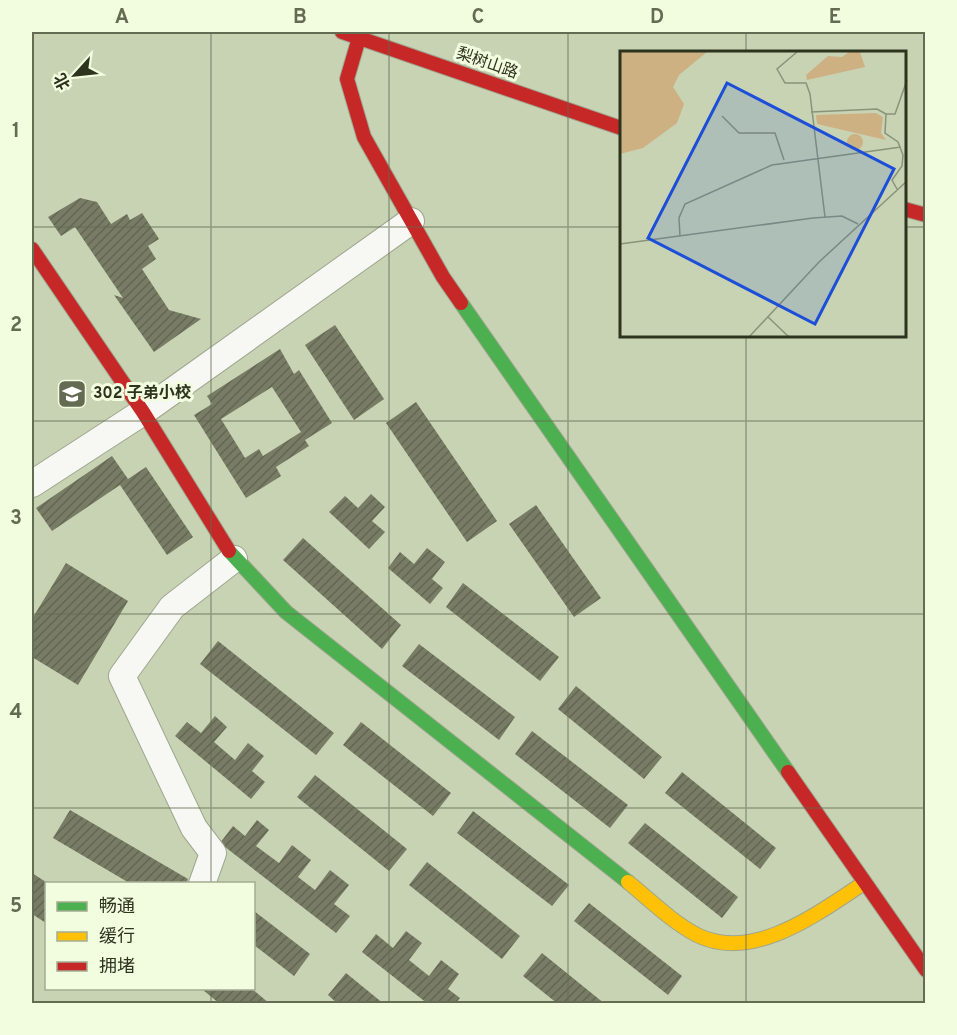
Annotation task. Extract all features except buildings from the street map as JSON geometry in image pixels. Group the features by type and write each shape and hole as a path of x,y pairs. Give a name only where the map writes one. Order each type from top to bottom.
{"street":[{"name":"梨树山路","path":"342,32 620,128"},
{"path":"359,38 347,79 364,137 443,277 926,970"},
{"path":"906,210 926,215"},
{"path":"32,484 143,411 411,221"},
{"path":"32,249 143,411 234,559 286,612 695,934 721,943 748,940 779,932 809,917 864,883"},
{"path":"203,882 213,853 194,828 122,676 172,607 234,559"}],"traffic: fast":[{"path":"461,303 788,772"},
{"path":"229,551 286,612 628,882"}],"traffic: slow":[{"path":"628,882 670,917 697,935 718,942 740,943 762,939 784,931 806,920 864,883"}],"traffic: jam":[{"path":"342,32 620,128"},
{"path":"359,38 347,79 364,137 443,277 461,303"},
{"path":"906,210 926,215"},
{"path":"32,249 143,412 229,551"},
{"path":"788,772 926,970"}],"place":[{"name":"302 子弟小校","path":"72,394"}]}
